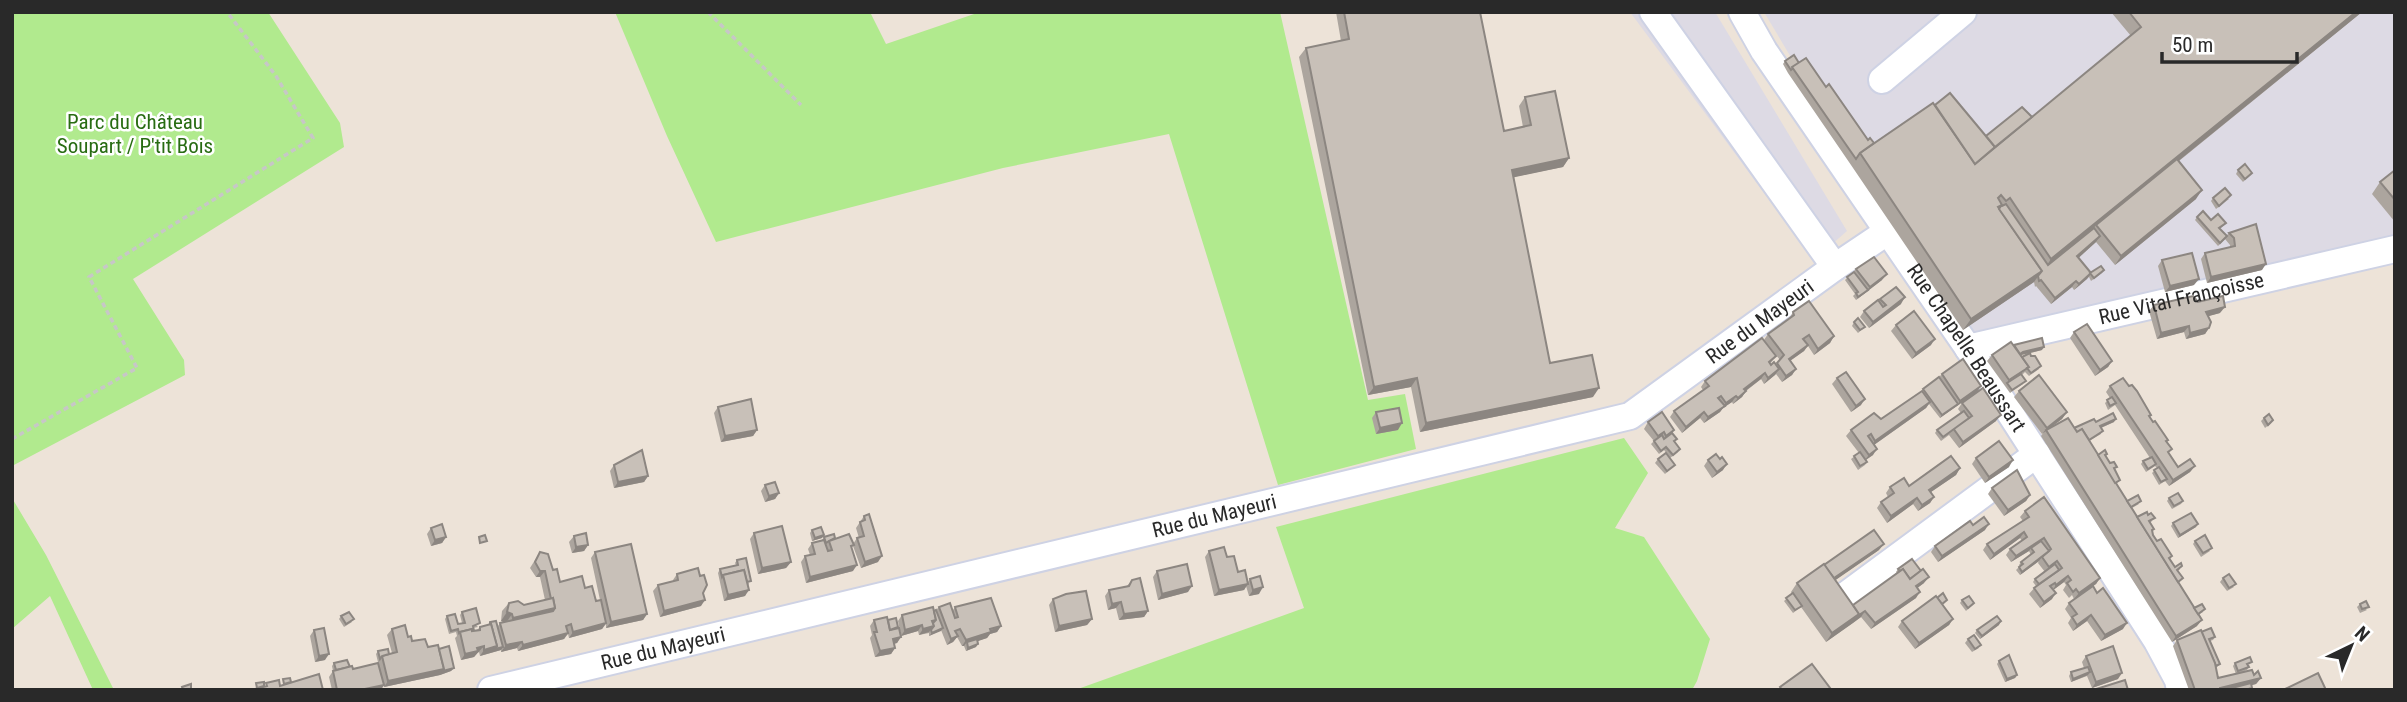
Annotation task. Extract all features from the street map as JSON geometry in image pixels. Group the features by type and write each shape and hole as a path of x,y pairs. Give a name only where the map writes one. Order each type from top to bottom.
{"street":[{"path":"1653,12 1835,267"},
{"name":"Rue Chapelle Beaussart","path":"1742,12 1765,51 1968,348 2157,640 2178,680 2180,690"},
{"path":"1882,80 1963,12"},
{"name":"Rue du Mayeuri","path":"491,690 1630,416 1887,232"},
{"name":"Rue Vital Françoisse","path":"1968,348 2395,249"},
{"path":"1846,595 2036,454"}],"path":[{"path":"12,439 137,368 89,277 313,138 276,76 227,12"},
{"path":"708,12 801,105"}],"shaded area":[{"path":"1630,12 1715,12 1847,231 1814,260"},
{"path":"1764,12 2395,12 2395,240 2156,297 1970,334 1842,143"}],"green space":[{"name":"Parc du Château Soupart / P'tit Bois","path":"12,12 268,12 340,123 344,147 133,279 184,360 185,375 12,466"},
{"path":"615,12 870,12 886,44 980,12 1280,12 1368,400 1405,394 1416,449 1278,485 1169,134 1003,168 716,242 667,136"},
{"path":"1624,438 1648,473 1615,528 1644,537 1710,639 1692,690 1075,690 1304,608 1276,527"},
{"path":"12,498 46,555 114,690 93,690 50,596 12,629"}],"building":[{"path":"1344,12 1480,12 1504,131 1531,125 1525,97 1555,91 1569,158 1512,170 1550,363 1592,355 1599,388 1426,423 1417,378 1374,387 1306,48 1349,39"},
{"path":"2129,12 2356,12 2051,259 2010,198 2006,201 2001,195 1998,198 2002,205 1998,207 2042,271 1971,319 1860,153 1933,103 1975,164 2141,27"},
{"path":"1794,55 1799,63 1791,70 1785,61"},
{"path":"1806,58 1826,87 1829,84 1868,140 1870,138 1874,143 1856,159 1792,67"},
{"path":"1950,93 1995,147 1975,164 1935,105"},
{"path":"2022,107 2032,117 1995,147 1986,136"},
{"path":"2177,159 2202,190 2121,256 2096,225"},
{"path":"2245,164 2252,173 2245,179 2238,170"},
{"path":"2395,170 2395,200 2380,182"},
{"path":"2225,188 2231,195 2219,206 2213,198"},
{"path":"2006,204 2048,265 2094,228 2100,236 2077,256 2091,273 2079,284 2076,281 2055,298 2041,280 2039,281 2038,276 2042,271 1999,209"},
{"path":"2203,211 2211,220 2218,214 2226,223 2219,228 2227,236 2220,243 2197,217"},
{"path":"2256,224 2266,264 2211,277 2205,253 2235,246 2234,238 2229,233"},
{"path":"2192,253 2199,279 2170,286 2162,260"},
{"path":"1874,257 1887,274 1870,287 1856,269"},
{"path":"2101,266 2104,270 2094,278 2090,273"},
{"path":"1854,272 1868,290 1858,297 1858,292 1847,277"},
{"path":"1896,287 1905,297 1873,322 1864,311 1878,300 1883,307 1886,305 1880,299"},
{"path":"2193,296 2198,302 2223,296 2225,307 2206,312 2211,322 2209,328 2190,333 2189,326 2161,333 2154,305"},
{"path":"1809,301 1834,336 1818,349 1809,335 1803,339 1808,345 1789,359 1796,369 1786,376 1777,363 1784,355 1768,334"},
{"path":"1914,311 1935,339 1916,353 1896,325"},
{"path":"1858,318 1865,327 1860,330 1854,322"},
{"path":"2087,324 2112,361 2100,370 2074,332"},
{"path":"1762,338 1776,356 1769,362 1771,365 1774,362 1779,369 1768,378 1765,373 1744,389 1746,391 1738,398 1736,396 1726,403 1721,396 1718,398 1725,406 1708,417 1704,412 1686,427 1674,411 1709,386 1705,381"},
{"path":"2042,338 2044,347 2020,354 2014,345"},
{"path":"2011,342 2029,367 2009,380 1992,355"},
{"path":"2030,353 2041,366 2031,373 2022,357"},
{"path":"1963,359 1981,386 1960,401 1942,374"},
{"path":"1846,372 1865,399 1856,406 1837,378"},
{"path":"2021,374 2026,381 2012,390 2007,383"},
{"path":"2039,375 2067,412 2047,428 2019,391"},
{"path":"1939,377 1958,404 1942,415 1923,389"},
{"path":"2123,378 2137,391 2151,415 2149,416 2168,440 2166,441 2172,449 2168,452 2178,467 2190,459 2195,466 2173,480 2110,386"},
{"path":"1983,388 2001,415 1963,442 1953,428 1972,416 1962,403"},
{"path":"1922,391 1930,402 1875,441 1871,434 1868,436 1877,449 1869,455 1851,430 1874,413 1881,419"},
{"path":"2112,397 2116,403 2110,406 2107,400"},
{"path":"751,399 757,430 725,436 718,407"},
{"path":"1399,408 1402,423 1380,428 1376,412"},
{"path":"1964,411 1969,418 1943,437 1937,430"},
{"path":"1662,412 1674,430 1666,436 1664,432 1658,436 1648,422"},
{"path":"2113,413 2116,419 2100,426 2103,431 2089,440 2082,429 2077,432 2074,428 2094,419 2096,422"},
{"path":"2269,414 2273,420 2268,425 2264,418"},
{"path":"2068,418 2077,432 2082,429 2202,620 2176,636 2046,430"},
{"path":"1672,433 1680,449 1673,455 1666,447 1661,451 1654,441 1662,435 1664,439"},
{"path":"1999,441 2013,460 1989,477 1976,458"},
{"path":"642,450 648,476 618,482 614,465"},
{"path":"2105,450 2110,463 2114,462 2117,467 2114,468 2120,480 2115,483 2098,455"},
{"path":"1860,452 1867,462 1860,466 1854,456"},
{"path":"1666,453 1675,465 1667,471 1658,459"},
{"path":"1716,454 1727,464 1717,472 1708,460"},
{"path":"1951,456 1960,468 1929,490 1934,497 1922,505 1917,498 1891,516 1881,502 1894,493 1890,487 1904,478 1909,486"},
{"path":"2152,457 2156,464 2148,469 2143,461"},
{"path":"2159,467 2167,479 2161,482 2154,470"},
{"path":"2017,470 2030,495 2008,510 1992,488"},
{"path":"775,482 779,493 769,496 765,485"},
{"path":"2178,493 2183,501 2174,506 2169,498"},
{"path":"2138,495 2141,501 2131,507 2127,501"},
{"path":"2044,497 2100,578 2079,593 2076,589 2073,592 2067,583 2071,580 2068,576 2050,586 2056,593 2044,602 2034,588 2062,568 2057,561 2049,567 2042,557 2051,549 2044,538 2016,556 2010,549 2027,537 2024,532 1994,554 1987,544 2029,517 2025,511"},
{"path":"2147,512 2155,518 2149,521 2157,541 2161,539 2172,556 2169,558 2175,567 2181,563 2182,566 2177,570 2183,578 2178,582 2137,517"},
{"path":"2191,513 2198,524 2180,535 2173,523"},
{"path":"869,514 882,556 865,562 857,538 864,536 860,522"},
{"path":"1984,517 1989,524 1942,556 1935,546 1970,521 1973,525"},
{"path":"442,524 446,537 435,540 431,528"},
{"path":"782,526 791,562 762,568 754,533"},
{"path":"821,527 824,535 815,538 812,530"},
{"path":"1874,530 1884,544 1834,578 1824,565"},
{"path":"586,533 588,545 576,547 574,536"},
{"path":"834,534 835,538 826,543 824,537"},
{"path":"849,534 857,565 810,577 805,556 815,554 812,543 824,540 828,551 832,550 829,541"},
{"path":"485,535 487,541 480,543 479,537"},
{"path":"2205,535 2212,548 2203,553 2195,541"},
{"path":"2041,541 2049,551 2022,572 2019,567 2023,564 2021,562 2034,552 2031,548"},
{"path":"631,544 647,614 611,622 595,552"},
{"path":"1224,547 1227,557 1234,556 1238,572 1245,570 1248,584 1219,590 1209,551"},
{"path":"540,552 548,554 553,570 557,569 560,582 582,576 585,588 592,586 596,601 601,600 606,623 573,632 571,624 566,626 568,633 523,645 522,642 506,645 500,623 553,611 555,608 545,571 540,571 535,562"},
{"path":"746,558 751,581 747,582 744,570 722,577 720,569 738,565 737,560"},
{"path":"1912,559 1921,571 1910,579 1903,569 1898,569"},
{"path":"1187,564 1192,586 1162,594 1157,571"},
{"path":"1824,564 1859,614 1832,633 1797,583"},
{"path":"2055,564 2059,570 2039,584 2035,579"},
{"path":"698,568 707,585 703,593 705,600 664,611 658,585 678,580 677,574"},
{"path":"1903,569 1910,579 1923,569 1929,577 1916,586 1920,592 1875,623 1865,611 1859,615 1853,605"},
{"path":"744,570 749,590 728,595 723,575"},
{"path":"2229,574 2236,584 2229,588 2223,578"},
{"path":"1260,576 1263,587 1253,590 1250,579"},
{"path":"1140,578 1148,611 1124,614 1121,602 1112,604 1109,590 1129,586 1132,580"},
{"path":"2093,586 2097,593 2103,588 2127,623 2105,635 2091,615 2077,625 2072,617 2077,614 2069,603"},
{"path":"1086,591 1092,619 1059,626 1053,599"},
{"path":"1793,593 1802,606 1795,610 1786,598"},
{"path":"1943,593 1947,600 1942,604 1937,598"},
{"path":"1936,596 1953,619 1919,643 1902,621"},
{"path":"1969,596 1974,603 1968,608 1962,600"},
{"path":"553,598 555,608 513,618 512,614 507,612 509,603 518,601 524,605"},
{"path":"991,598 1001,626 966,640 960,629 955,631 958,636 951,639 939,607 950,603 955,618 958,617 955,607"},
{"path":"2366,601 2369,607 2362,609 2360,604"},
{"path":"2202,604 2205,609 2198,614 2194,608"},
{"path":"933,607 936,620 932,621 934,626 923,629 922,625 905,630 902,615"},
{"path":"476,608 480,623 473,626 474,631 451,631 447,616 455,614 458,624 465,623 462,612"},
{"path":"936,610 943,628 932,633 936,620 934,611"},
{"path":"349,612 354,619 346,624 341,616"},
{"path":"1997,616 2001,621 1982,636 1977,630"},
{"path":"887,617 890,630 899,628 901,637 893,639 895,648 880,651 874,632 877,632 874,620"},
{"path":"896,618 898,627 890,630 888,620"},
{"path":"496,621 503,647 495,649 497,646 490,622"},
{"path":"491,624 497,646 484,650 484,646 477,648 478,651 465,654 460,632 480,630 480,627"},
{"path":"405,625 412,641 425,639 428,647 438,645 444,669 388,681 382,656 397,652 392,629"},
{"path":"324,628 329,654 319,656 314,630"},
{"path":"2211,628 2215,637 2209,639 2220,664 2216,666 2201,632"},
{"path":"2201,630 2215,663 2218,678 2252,670 2254,675 2258,671 2261,678 2220,690 2195,690 2177,640"},
{"path":"1974,635 1981,645 1975,649 1968,639"},
{"path":"977,639 978,644 968,648 967,642"},
{"path":"449,646 454,668 443,671 439,649"},
{"path":"2113,646 2122,673 2096,682 2086,656"},
{"path":"388,649 389,654 380,659 378,651"},
{"path":"2009,655 2017,675 2007,679 1999,661"},
{"path":"2250,657 2252,662 2247,664 2249,667 2238,671 2235,663"},
{"path":"347,660 350,667 336,670 334,663"},
{"path":"378,663 384,685 360,690 337,690 333,671"},
{"path":"1812,664 1830,688 1828,690 1782,690 1780,687"},
{"path":"2088,667 2090,672 2073,679 2071,672"},
{"path":"2318,673 2326,690 2283,690"},
{"path":"319,674 323,690 251,690 267,686 266,683 279,680 280,686"},
{"path":"290,678 291,682 284,684 283,679"},
{"path":"2125,680 2128,690 2093,690"},
{"path":"264,682 264,686 257,688 256,683"},
{"path":"2251,683 2252,688 2245,690 2224,690"},
{"path":"191,684 191,690 183,690 182,687"}]}
